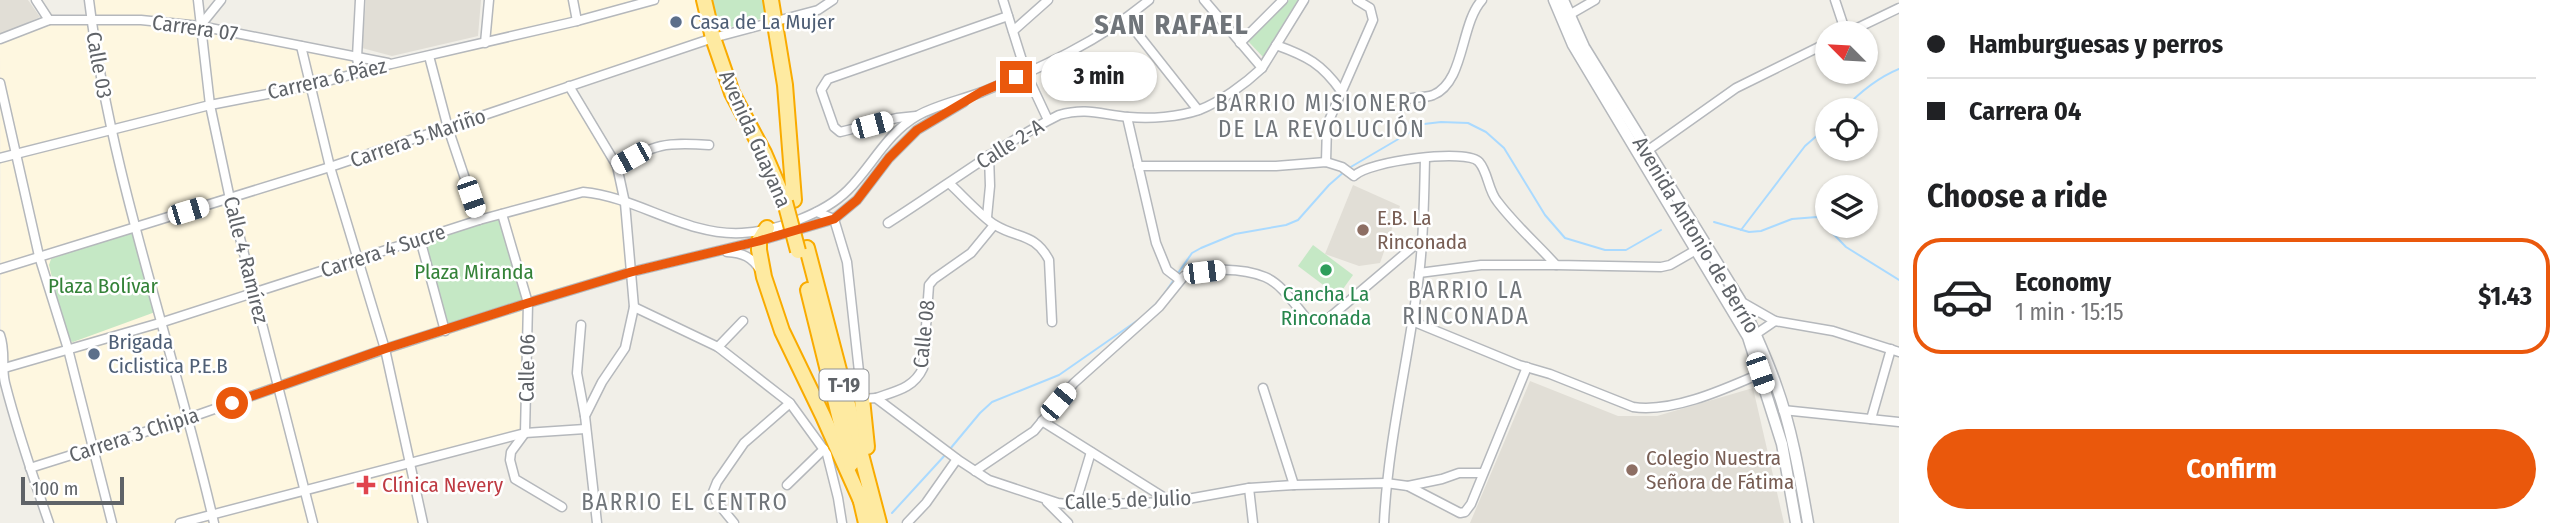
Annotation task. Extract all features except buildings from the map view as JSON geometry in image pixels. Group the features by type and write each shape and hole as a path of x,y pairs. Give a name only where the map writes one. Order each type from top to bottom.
{"highway":[{"name":"Avenida Guayana","path":"705,0 713,38 732,93 789,201 867,499 879,523"},
{"name":"Avenida Guayana","path":"771,0 785,85 789,201"},
{"path":"767,228 759,241 764,277 782,331 867,499"},
{"path":"867,499 869,398"},
{"name":"Avenida Guayana","path":"866,523 867,499"}],"street":[{"path":"36,0 49,20"},
{"name":"Calle 03","path":"89,0 96,59 134,226 163,322 213,519"},
{"name":"Calle 4 Ramírez","path":"198,0 210,105 230,199 313,523"},
{"path":"201,26 221,0"},
{"path":"359,72 357,57 360,0"},
{"path":"485,43 489,0"},
{"path":"573,0 577,21"},
{"name":"Carrera 6 Páez","path":"0,158 210,105 309,86 654,0"},
{"name":"Carrera 5 Mariño","path":"0,269 330,167 713,38 818,9 832,0"},
{"path":"1003,0 1026,73 1048,120"},
{"path":"1013,31 1048,0"},
{"path":"1008,16 828,79 821,90 834,127 840,132 916,116 981,92 1103,35 1149,0"},
{"path":"1205,0 1262,68"},
{"path":"1240,43 1283,0"},
{"name":"Calle 2-A","path":"888,223 950,184 989,155 1048,120 1072,111 1102,111 1127,117 1152,117 1198,110 1262,68 1304,0"},
{"path":"1406,99 1432,95 1447,83 1456,67 1471,18 1482,0"},
{"name":"Avenida Antonio de Berrío","path":"1553,0 1573,45 1748,337 1765,371 1783,410 1808,523"},
{"name":"Avenida Antonio de Berrío","path":"1563,0 1584,47 1740,300 1756,334 1782,444 1796,523"},
{"path":"1569,15 1594,0"},
{"path":"1835,0 1843,21"},
{"path":"1326,162 1326,125 1373,20 1373,13 1362,1"},
{"path":"1872,21 1899,8"},
{"path":"1126,19 1198,110"},
{"name":"Carrera 07","path":"0,39 49,20 141,20 201,26 391,64"},
{"path":"1276,45 1312,59 1327,72 1341,91"},
{"path":"301,47 330,167 384,349 423,523"},
{"path":"1647,151 1737,88 1815,49"},
{"path":"429,56 448,128 479,220"},
{"path":"0,83 39,256 68,349 112,523"},
{"path":"569,86 617,166 625,203 634,307 625,348 602,382 585,416"},
{"path":"834,219 857,200 889,158 917,130 981,92"},
{"name":"Carrera 4 Sucre","path":"1,369 163,322 479,220 583,192 601,194 689,227 743,233 767,228 810,216 848,190 882,146 916,116"},
{"path":"1127,117 1156,243 1167,271 1178,279"},
{"path":"617,166 656,145 709,145"},
{"path":"987,217 989,155"},
{"path":"1384,523 1386,483 1419,273 1424,221 1425,158"},
{"path":"1138,166 1276,166 1326,162 1354,176 1358,171 1394,160 1471,158 1478,160 1495,199 1556,265"},
{"path":"950,184 994,225 1031,239 1045,251 1049,260 1052,322"},
{"path":"817,212 834,219"},
{"name":"Calle 06","path":"502,214 528,303 525,433 510,460 515,479 562,508"},
{"path":"834,219 847,262 869,398"},
{"name":"Carrera 3 Chipia","path":"30,468 93,450 384,349 528,303 631,272 759,241 834,219"},
{"name":"Calle 08","path":"869,398 902,388 919,379 923,368 929,285 933,279 971,253 994,225"},
{"path":"420,239 445,331"},
{"path":"975,471 1034,431 1074,383 1159,307 1178,279 1190,274 1218,270 1266,277 1282,290 1307,319 1321,320 1329,318 1421,240"},
{"path":"1419,273 1481,265 1661,267 1670,265 1696,250"},
{"path":"714,252 747,256 755,262 764,277"},
{"path":"1740,300 1775,321 1821,328 1895,350 1871,419"},
{"path":"634,307 719,347 790,403 824,449 842,523"},
{"path":"719,347 743,321"},
{"path":"1412,321 1527,367 1550,373 1633,407 1645,409 1695,399 1765,371"},
{"path":"1756,334 1775,321"},
{"path":"581,325 577,373 585,416 597,523"},
{"path":"0,335 5,354 1,369 49,523"},
{"path":"1408,486 1442,479 1459,472 1483,473 1527,367"},
{"path":"1263,388 1294,485"},
{"name":"Calle 5 de Julio","path":"869,398 989,480 1045,500 1074,505 1171,502 1249,488 1386,483 1408,486 1460,513 1469,508 1483,473"},
{"path":"734,523 716,501 713,492 717,482 744,443 790,403"},
{"path":"1783,410 1899,422"},
{"path":"1042,421 1171,502"},
{"path":"180,523 213,519 304,491 525,433 585,429"},
{"path":"787,485 824,449"},
{"path":"1074,505 1091,452"},
{"path":"907,523 926,503 955,457"},
{"path":"1249,488 1253,523"},
{"path":"1045,500 1068,523"}],"shaded area":[{"path":"0,0 28,0 40,17 0,35"},
{"path":"89,0 198,0 201,26 390,64 485,43 489,0 704,0 713,38 570,86 617,166 631,272 528,303 525,433 410,462 423,523 49,523 1,369 0,39 49,20 91,19"},
{"path":"366,0 481,0 478,36 392,56 362,48"},
{"name":"E.B. La Rinconada","path":"1353,185 1400,206 1380,263 1359,266 1325,254"},
{"name":"Colegio Nuestra Señora de Fátima","path":"1530,381 1618,416 1657,416 1753,388 1784,523 1470,523"}],"green space":[{"path":"711,0 767,0 768,12 764,18 717,31"},
{"path":"1289,0 1298,0 1263,57 1247,40"},
{"name":"Plaza Miranda","path":"501,216 525,301 447,328 423,241"},
{"name":"Plaza Bolívar","path":"139,228 158,311 73,342 67,340 49,265 51,259"},
{"name":"Cancha La Rinconada","path":"1313,245 1353,275 1338,296 1298,266"}],"waterway":[{"path":"1855,98 1869,86 1899,69"},
{"path":"1349,168 1424,124 1468,123 1486,132 1504,148 1545,215 1565,238 1605,250 1626,250 1661,230"},
{"path":"1741,230 1805,146 1815,137"},
{"path":"1178,273 1192,253 1201,248 1235,234 1286,225 1298,220 1345,171"},
{"path":"1714,222 1749,232 1761,231 1792,219 1817,217 1846,247 1899,280"},
{"path":"1162,297 1175,278"},
{"path":"950,449 992,402 1059,375 1141,318 1157,303"},
{"path":"892,513 946,454"}],"place":[{"name":"Casa de La Mujer","path":"676,22"},
{"name":"E.B. La Rinconada","path":"1363,230"},
{"name":"Cancha La Rinconada","path":"1326,270"},
{"name":"Brigada Ciclistica P.E.B","path":"94,354"},
{"name":"Colegio Nuestra Señora de Fátima","path":"1632,470"},
{"name":"Clínica Nevery","path":"366,485"}],"district":[{"name":"SAN RAFAEL","path":"1172,24"},
{"name":"BARRIO MISIONERO DE LA REVOLUCIÓN","path":"1322,116"},
{"name":"BARRIO LA RINCONADA","path":"1466,303"},
{"name":"BARRIO EL CENTRO","path":"685,502"}],"route":[{"path":"232,403 384,349 528,303 631,272 759,241 834,219 857,200 889,158 917,130 981,92 1016,77"}]}
